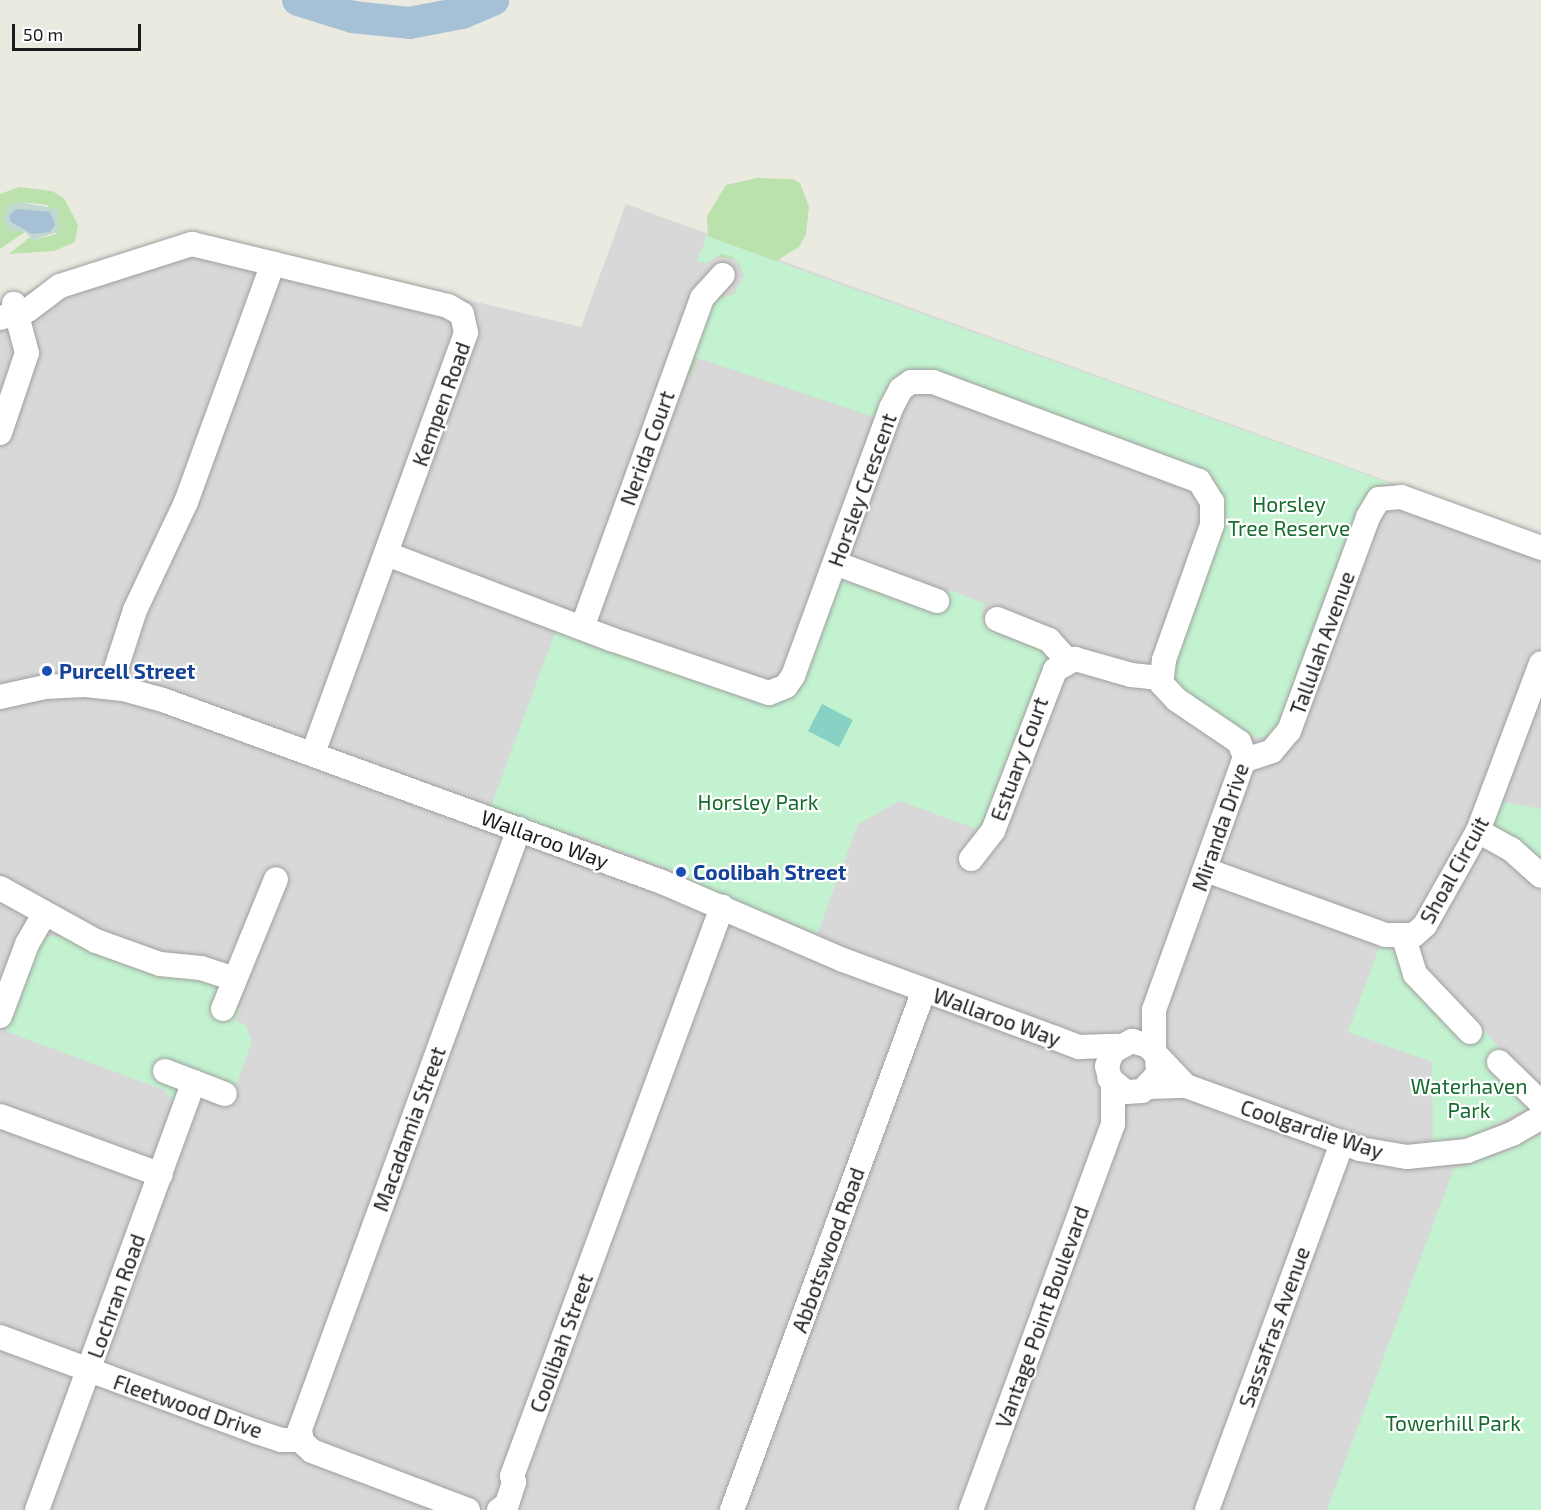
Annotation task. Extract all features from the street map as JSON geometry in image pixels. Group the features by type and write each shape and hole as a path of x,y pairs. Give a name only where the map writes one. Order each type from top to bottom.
{"street":[{"name":"Kempen Road","path":"8,311 51,284 60,286 192,244 448,306 465,318 466,333 313,754"},
{"path":"110,687 139,599 186,502 273,263"},
{"name":"Nerida Court","path":"582,627 702,298 723,275"},
{"path":"0,434 27,353 8,311"},
{"name":"Horsley Crescent","path":"387,554 757,692 775,692 793,676 896,396 916,380 943,385 1180,471 1205,487 1212,502 1212,525 1160,678"},
{"name":"Tallulah Avenue","path":"1244,754 1272,751 1293,723 1368,517 1380,499 1401,497 1541,548"},
{"path":"835,563 937,601"},
{"path":"997,619 1049,640 1068,661 1082,660 1131,675 1160,678"},
{"name":"Estuary Court","path":"971,860 993,831 1050,677 1068,661"},
{"name":"Shoal Circuit","path":"1206,870 1376,932 1404,938 1414,935 1425,925 1478,831 1541,663"},
{"name":"Miranda Drive","path":"1156,1055 1154,1010 1206,870 1244,754 1232,737 1167,692 1160,678"},
{"name":"Wallaroo Way","path":"0,697 60,686 110,687 163,700 519,829 722,906 924,990 1079,1047 1120,1044"},
{"name":"Macadamia Street","path":"301,1434 519,829"},
{"path":"1478,831 1511,849 1541,876"},
{"path":"223,1009 245,950 252,942 276,879"},
{"path":"0,888 83,936 150,961 211,971 234,979"},
{"name":"Coolibah Street","path":"500,1509 507,1504 514,1482 512,1476 722,906"},
{"path":"0,1016 27,944 44,914"},
{"path":"1404,938 1415,974 1470,1032"},
{"name":"Abbotswood Road","path":"732,1510 924,990"},
{"name":"Miranda Drive","path":"1120,1044 1154,1010"},
{"path":"1140,1042 1156,1055 1158,1074 1146,1089 1126,1092 1110,1078 1108,1058 1120,1044 1140,1042"},
{"name":"Wallaroo Way","path":"1079,1047 1110,1078"},
{"name":"Coolgardie Way","path":"1156,1055 1185,1086"},
{"path":"1499,1062 1541,1103"},
{"path":"165,1071 225,1094"},
{"name":"Vantage Point Boulevard","path":"1110,1078 1113,1124"},
{"name":"Lochran Road","path":"37,1510 194,1082"},
{"name":"Coolgardie Way","path":"1146,1089 1185,1086 1342,1143 1390,1155 1439,1156 1496,1141 1541,1117"},
{"name":"Vantage Point Boulevard","path":"971,1510 1113,1124 1146,1089"},
{"path":"0,1116 161,1175"},
{"name":"Sassafras Avenue","path":"1207,1510 1342,1143"},
{"name":"Fleetwood Drive","path":"0,1337 275,1435 281,1440 301,1434 316,1453 468,1510"}],"shaded area":[{"path":"19,202 58,209 59,231 34,240 25,232 11,231 4,221 6,211 10,204"},
{"path":"626,204 1541,537 1541,1510 0,1510 0,302 13,299 52,279 207,237 581,327"},
{"path":"16,209 50,212 55,225 50,232 32,234 11,222 9,216"},
{"path":"822,704 853,720 839,747 808,731"}],"green space":[{"path":"757,178 793,179 800,183 809,207 806,234 799,247 771,264 697,358 691,375 685,372 719,299 734,294 744,276 736,259 715,256 708,240 707,216 726,185"},
{"path":"19,187 52,191 64,198 78,225 75,242 54,251 9,254 30,237 34,240 56,234 48,205 19,202 6,217 25,232 0,249 0,194"},
{"name":"Horsley Tree Reserve","path":"707,236 1392,484 1377,485 1366,497 1284,719 1269,736 1259,738 1245,734 1179,690 1171,677 1221,502 939,373 877,418 691,356 708,308 715,300 734,294 744,276 739,263 731,256 721,254 706,263 697,261"},
{"name":"Horsley Park","path":"841,573 946,596 949,590 984,603 982,619 1054,656 982,831 900,801 858,824 817,934 772,914 762,915 691,883 685,875 569,832 556,833 490,809 557,627 768,702"},
{"path":"1499,801 1541,809 1541,870 1489,828"},
{"path":"54,935 216,985 233,1007 240,1008 236,1021 245,1024 252,1041 233,1093 176,1087 179,1093 174,1104 164,1090 8,1032 5,1029 31,958 42,940"},
{"name":"Waterhaven Park","path":"1381,943 1399,948 1480,1036 1484,1031 1509,1058 1533,1105 1487,1129 1483,1135 1433,1142 1432,1062 1348,1032"},
{"name":"Towerhill Park","path":"1541,1134 1541,1510 1327,1510 1454,1168 1473,1164 1478,1157 1496,1156"}],"waterway":[{"path":"298,0 353,17 409,23 462,13 493,0"}],"place":[{"name":"Purcell Street","path":"47,671"},
{"name":"Coolibah Street","path":"681,872"}]}
